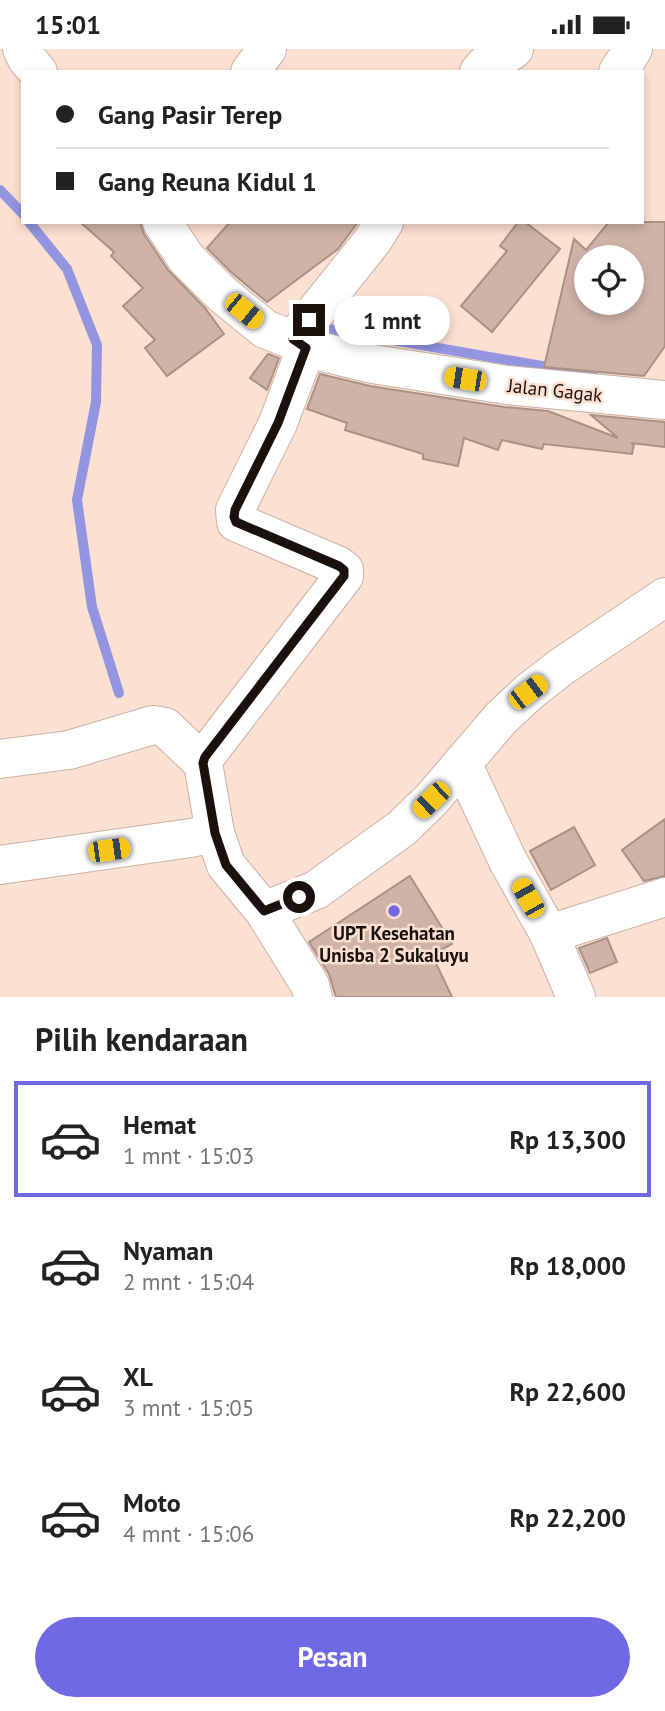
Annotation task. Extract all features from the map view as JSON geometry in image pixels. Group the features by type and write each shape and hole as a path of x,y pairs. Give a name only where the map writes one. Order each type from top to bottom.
{"street":[{"path":"22,49 36,70"},
{"path":"251,70 267,49"},
{"path":"619,70 633,49"},
{"name":"Jalan Gagak","path":"163,224 186,258 222,294 265,329 299,344 373,364 507,386 665,400"},
{"path":"313,997 310,985 264,911 203,836 203,763 344,576 344,570 339,566 236,522 234,517 278,423 299,344 383,224"},
{"path":"264,911 316,890 402,828 431,800 501,718 528,692 665,597"},
{"path":"0,759 69,750 153,725 165,727 203,763"},
{"path":"462,763 508,861 549,934 576,997"},
{"path":"0,865 203,836"},
{"path":"549,934 665,897"}],"building":[{"path":"665,222 665,346 644,376 544,367 574,239 581,245 574,245 574,315 644,315 644,245 590,245 607,224"},
{"path":"82,224 141,224 144,234 168,270 205,308 224,334 167,376 145,348 155,340 123,306 143,288 111,256 114,252"},
{"path":"228,224 357,224 338,249 267,302 207,248"},
{"path":"516,224 528,224 560,249 492,332 461,306 507,251 500,246"},
{"path":"268,354 279,358 267,390 250,378"},
{"path":"320,374 370,386 504,407 548,411 618,438 591,415 665,422 665,447 631,443 634,444 632,454 544,444 542,449 502,440 498,450 464,438 458,466 423,459 423,454 345,430 347,423 307,409"},
{"path":"665,819 665,876 644,881 622,850"},
{"path":"574,827 595,865 551,890 530,851"},
{"name":"UPT Kesehatan Unisba 2 Sukaluyu","path":"410,876 452,944 432,955 452,997 336,997 329,974 309,942"},
{"path":"607,938 617,962 590,973 579,948"}],"waterway":[{"path":"0,190 21,212"},
{"path":"31,224 67,269 97,345 96,402 77,500 92,607 119,693"},
{"path":"312,326 593,375"}],"place":[{"name":"UPT Kesehatan Unisba 2 Sukaluyu","path":"394,911"}],"route":[{"path":"299,897 264,911 226,865 215,833 203,763 344,576 344,570 339,566 236,522 234,517 261,454 278,423 306,348 293,339 309,320"}]}
